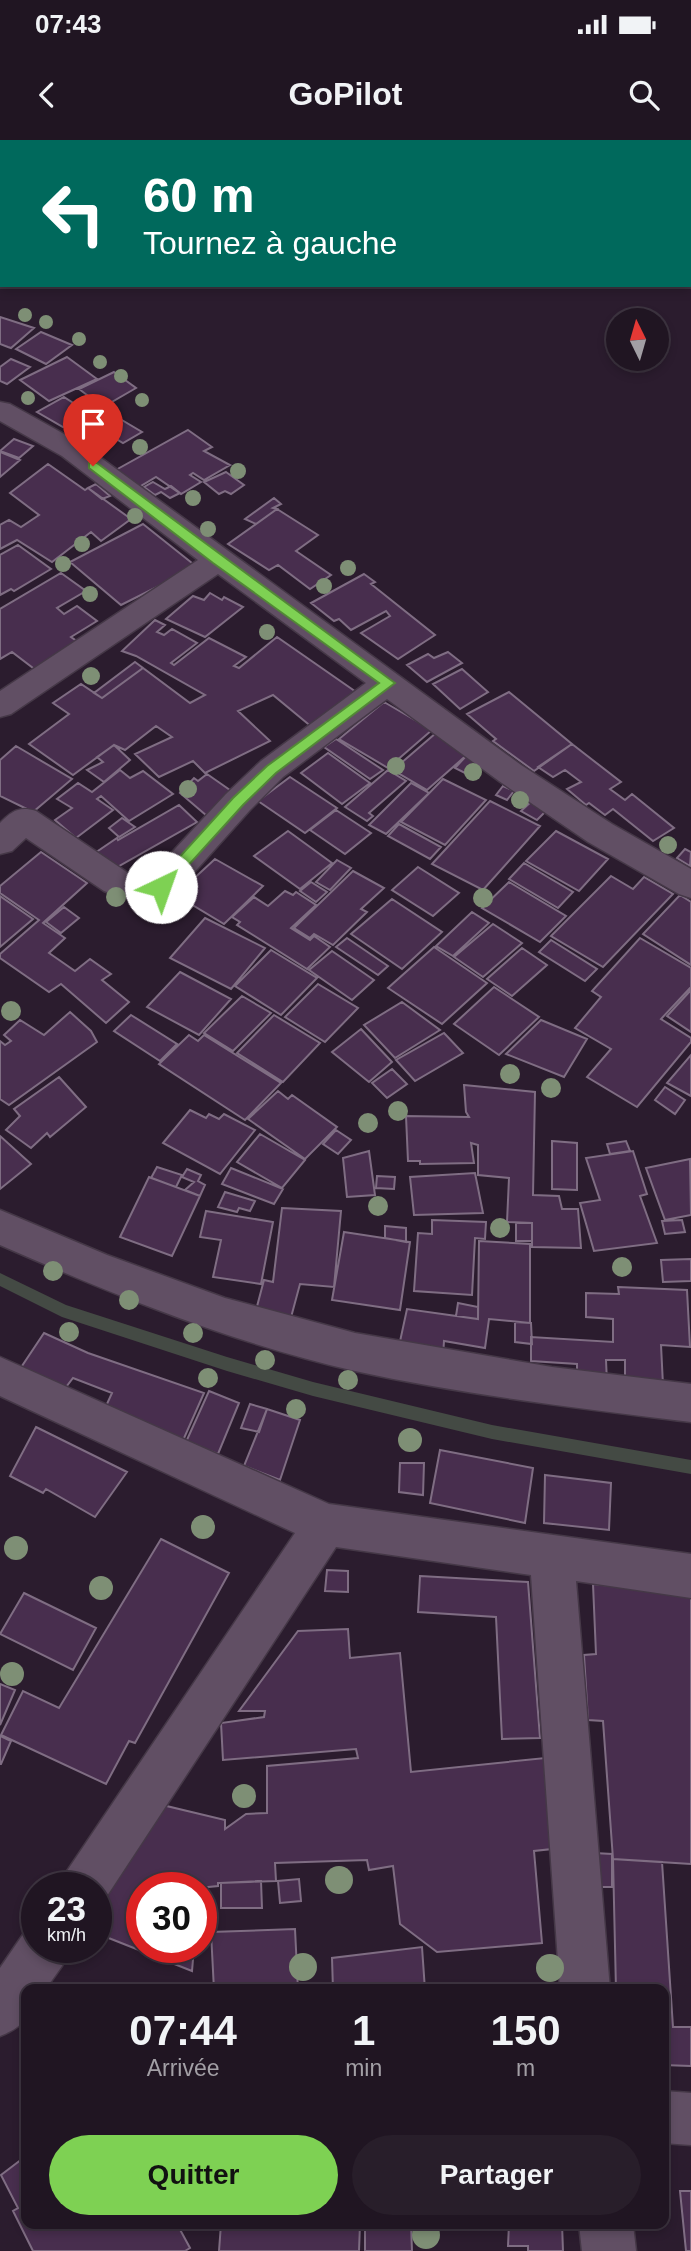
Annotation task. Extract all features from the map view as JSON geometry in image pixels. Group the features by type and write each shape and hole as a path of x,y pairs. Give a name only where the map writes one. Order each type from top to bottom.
{"street":[{"path":"0,410 72,450 510,773 600,834 691,885"},
{"path":"0,706 218,560"},
{"path":"0,842 12,813 116,882 142,891 161,887 238,802 272,769 388,683"},
{"path":"0,1227 94,1268 225,1316 355,1352 552,1385 691,1403"},
{"path":"0,1376 326,1525 691,1576"},
{"path":"95,1872 326,1525"},
{"path":"552,1556 585,1984"},
{"path":"24,1984 36,1963"},
{"path":"12,2006 21,1990"},
{"path":"669,2117 691,2119"},
{"path":"607,2229 609,2251"}],"building":[{"path":"0,317 34,328 11,348 0,344"},
{"path":"41,332 72,345 46,364 16,349"},
{"path":"67,357 97,379 49,401 20,380"},
{"path":"11,359 30,367 7,384 0,381 0,367"},
{"path":"114,372 136,388 103,407 79,389"},
{"path":"64,397 75,404 81,401 88,406 83,409 90,413 63,427 37,412"},
{"path":"105,410 142,432 123,443 87,421"},
{"path":"188,430 212,447 204,451 230,465 204,480 193,473 190,475 201,482 181,494 156,477 139,487 114,471"},
{"path":"14,439 33,446 19,458 0,451"},
{"path":"0,452 20,460 0,477"},
{"path":"48,464 131,519 101,541 91,532 52,562 17,540 0,549 0,525 9,520 21,527 39,515 10,493"},
{"path":"226,472 244,485 231,494 225,491 219,494 204,482"},
{"path":"153,482 165,489 171,486 180,493 170,498 161,492 155,495 144,487"},
{"path":"96,484 110,496 102,499 88,488"},
{"path":"274,498 281,504 273,508 277,509 256,524 245,519"},
{"path":"277,509 318,535 296,551 331,575 310,589 278,565 269,570 228,544"},
{"path":"143,524 197,567 121,605 70,562"},
{"path":"18,545 51,569 14,591 11,589 0,595 0,555"},
{"path":"61,573 86,591 57,608 64,614 77,606 97,621 71,637 81,644 37,671 12,652 0,659 0,609"},
{"path":"364,574 375,582 371,584 435,635 398,659 361,633 390,616 386,611 351,630 339,619 334,621 311,603"},
{"path":"210,593 243,607 205,637 166,619 193,596 204,600"},
{"path":"155,620 165,625 157,632 164,635 172,629 197,643 171,663 174,665 209,638 246,657 234,666 239,668 277,637 359,694 313,728 273,695 238,711 270,741 205,773 193,761 159,777 135,754 172,737 156,726 125,750 114,745 73,775 29,744 69,714 53,703 81,684 102,698 143,668 190,703 205,695 136,656 122,651"},
{"path":"448,652 462,663 427,682 407,665 428,654 434,658"},
{"path":"135,662 143,668 102,698 94,693"},
{"path":"462,669 488,692 460,709 433,684"},
{"path":"509,692 572,744 534,771 493,741 496,739 467,714"},
{"path":"384,702 432,730 388,768 339,739"},
{"path":"436,733 469,753 427,790 393,770"},
{"path":"336,739 383,770 370,779 324,747"},
{"path":"572,744 621,782 610,789 625,800 632,794 674,828 653,841 613,809 605,815 589,803 586,805 567,789 581,782 565,770 553,777 538,767"},
{"path":"114,745 130,760 104,782 87,770 103,762 97,757"},
{"path":"16,746 72,779 33,812 0,796 0,760"},
{"path":"328,753 370,783 342,804 301,773"},
{"path":"467,755 480,761 467,774 455,768"},
{"path":"120,770 130,778 143,771 173,794 129,821 101,796 97,799 113,810 76,838 55,820 72,808 57,799 78,783 92,792"},
{"path":"388,770 406,781 369,813 373,816 367,821 345,807"},
{"path":"207,774 237,795 207,816 180,793 194,778 198,781"},
{"path":"290,777 337,808 305,833 258,801"},
{"path":"443,779 486,800 445,845 401,822"},
{"path":"411,783 429,793 386,834 369,825"},
{"path":"503,786 514,791 507,800 496,795"},
{"path":"533,800 548,809 537,820 521,811"},
{"path":"490,801 540,826 483,890 432,864"},
{"path":"179,805 197,822 112,870 92,855 117,838 118,840"},
{"path":"336,810 371,833 345,854 310,830"},
{"path":"122,818 135,827 119,837 109,828"},
{"path":"399,824 441,847 430,859 388,836"},
{"path":"288,831 332,863 300,889 254,856"},
{"path":"556,831 608,859 579,891 526,861"},
{"path":"685,849 691,852 690,866 677,858"},
{"path":"41,852 87,883 43,923 65,938 49,953 75,971 90,959 111,974 102,980 129,1002 106,1023 61,984 49,992 0,958 0,954 39,920 0,893 0,886"},
{"path":"215,859 263,886 224,924 176,895"},
{"path":"337,860 351,868 330,890 316,882"},
{"path":"524,863 573,892 558,908 509,879"},
{"path":"418,867 459,893 433,916 392,890"},
{"path":"353,871 384,888 361,909 367,912 333,945 314,934 310,938 294,928"},
{"path":"611,876 633,889 644,877 673,894 603,967 551,936"},
{"path":"311,882 327,892 316,902 300,891"},
{"path":"509,882 566,916 540,942 482,908"},
{"path":"285,891 293,895 296,892 316,905 291,928 310,940 314,936 330,947 307,969 237,925 240,922 232,917 254,897 268,906"},
{"path":"680,895 691,902 691,965 643,934"},
{"path":"0,896 33,919 0,947"},
{"path":"392,899 442,932 402,969 351,934"},
{"path":"64,907 79,918 61,933 46,922"},
{"path":"472,912 489,923 453,956 436,946"},
{"path":"205,918 265,948 231,989 170,958"},
{"path":"493,924 522,943 483,977 454,957"},
{"path":"347,938 388,966 378,975 336,947"},
{"path":"640,938 691,968 691,987 661,1019 691,1038 691,1042 637,1107 587,1077 611,1049 575,1028 601,997 592,991"},
{"path":"551,940 597,969 585,981 539,952"},
{"path":"434,947 487,983 442,1024 388,988"},
{"path":"522,948 547,965 512,996 487,979"},
{"path":"271,950 317,978 281,1015 235,986"},
{"path":"332,951 374,980 352,1000 309,970"},
{"path":"180,972 231,999 199,1035 147,1007"},
{"path":"318,984 358,1008 325,1042 285,1017"},
{"path":"494,987 539,1017 499,1055 454,1024"},
{"path":"691,990 691,1032 667,1016"},
{"path":"242,996 271,1013 233,1051 204,1033"},
{"path":"402,1002 440,1030 395,1058 364,1025"},
{"path":"70,1012 91,1031 97,1042 9,1105 0,1099 0,1041 5,1045 11,1041 4,1035 20,1020 44,1035"},
{"path":"131,1015 177,1044 160,1061 114,1031"},
{"path":"274,1015 320,1043 283,1082 237,1053"},
{"path":"541,1020 587,1039 564,1077 506,1054"},
{"path":"361,1029 392,1062 369,1082 332,1052"},
{"path":"444,1033 463,1053 415,1081 396,1060"},
{"path":"189,1035 198,1041 204,1035 281,1083 245,1120 159,1064"},
{"path":"691,1055 691,1096 667,1083"},
{"path":"392,1069 407,1084 387,1098 372,1083"},
{"path":"59,1077 86,1107 50,1137 47,1133 31,1148 6,1130 20,1116 14,1109"},
{"path":"464,1085 535,1092 533,1195 559,1196 562,1209 578,1209 581,1248 532,1247 532,1223 507,1222 509,1178 478,1175 478,1145 471,1143 474,1163 420,1164 420,1161 408,1161 406,1116 469,1117 466,1112"},
{"path":"665,1087 685,1100 675,1114 655,1100"},
{"path":"278,1091 288,1099 292,1095 337,1127 305,1159 248,1119"},
{"path":"190,1110 206,1118 209,1114 219,1119 224,1114 255,1130 220,1174 163,1143"},
{"path":"336,1130 351,1140 338,1154 323,1144"},
{"path":"260,1134 305,1160 282,1188 237,1162"},
{"path":"0,1136 31,1164 0,1189"},
{"path":"552,1141 577,1143 577,1190 552,1189"},
{"path":"626,1141 630,1151 610,1154 607,1144"},
{"path":"369,1151 375,1195 347,1197 343,1158"},
{"path":"633,1151 647,1194 640,1196 657,1243 594,1251 580,1203 600,1200 586,1158"},
{"path":"690,1159 691,1215 665,1220 646,1168"},
{"path":"157,1167 182,1175 176,1187 151,1178"},
{"path":"231,1168 283,1189 274,1204 222,1184"},
{"path":"187,1169 201,1175 198,1181 205,1185 200,1196 185,1190 194,1182 182,1177"},
{"path":"475,1173 483,1213 414,1215 410,1177"},
{"path":"377,1176 395,1177 394,1189 376,1188"},
{"path":"149,1177 200,1196 172,1256 120,1237"},
{"path":"225,1192 255,1201 250,1211 239,1208 237,1212 218,1207"},
{"path":"282,1208 341,1211 334,1287 300,1284 290,1321 255,1314 264,1280 273,1282"},
{"path":"206,1211 273,1222 261,1284 213,1277 221,1240 200,1237"},
{"path":"432,1220 486,1222 485,1239 475,1238 472,1295 414,1291 418,1233 432,1234"},
{"path":"682,1220 685,1232 665,1234 662,1221"},
{"path":"516,1223 532,1223 532,1241 516,1241"},
{"path":"385,1226 406,1228 406,1242 385,1238"},
{"path":"344,1232 410,1242 400,1310 332,1300"},
{"path":"479,1241 530,1244 530,1323 489,1319 485,1348 444,1341 443,1356 399,1346 407,1309 478,1319"},
{"path":"691,1259 691,1281 663,1282 661,1260"},
{"path":"618,1287 687,1290 690,1347 661,1345 663,1385 625,1383 625,1360 606,1360 607,1383 577,1381 577,1364 531,1361 531,1337 613,1342 613,1319 586,1317 586,1293 619,1294"},
{"path":"458,1303 478,1307 478,1319 456,1316"},
{"path":"515,1322 531,1323 532,1344 515,1342"},
{"path":"44,1333 88,1353 204,1393 181,1445 101,1417 112,1393 73,1378 60,1395 18,1372"},
{"path":"209,1391 239,1403 218,1454 186,1442"},
{"path":"250,1404 267,1409 259,1432 241,1428"},
{"path":"267,1409 300,1420 280,1480 244,1466"},
{"path":"36,1427 127,1472 95,1517 46,1489 43,1493 10,1476"},
{"path":"440,1450 533,1468 525,1523 430,1503"},
{"path":"400,1463 424,1463 423,1495 399,1492"},
{"path":"545,1475 611,1483 609,1530 544,1523"},
{"path":"161,1539 229,1573 135,1743 129,1741 106,1784 1,1735 23,1691 59,1708"},
{"path":"327,1570 348,1571 348,1592 325,1591"},
{"path":"420,1576 528,1582 540,1738 502,1739 496,1617 418,1612"},
{"path":"593,1584 691,1594 691,1864 613,1859 603,1721 588,1720 584,1655 596,1654"},
{"path":"24,1593 96,1628 73,1670 0,1634"},
{"path":"348,1629 350,1658 400,1653 411,1772 545,1758 552,1849 534,1851 542,1943 437,1952 400,1924 393,1866 369,1870 367,1860 275,1863 276,1881 218,1883 217,1886 217,1872 126,1872 126,1945 112,1939 111,1872 158,1804 225,1820 225,1829 246,1814 267,1813 267,1766 358,1758 356,1749 223,1760 221,1723 264,1717 265,1711 239,1711 298,1631"},
{"path":"0,1684 15,1690 0,1725"},
{"path":"0,1736 11,1741 1,1764 0,1764"},
{"path":"594,1853 612,1854 612,1887 596,1887"},
{"path":"613,1859 662,1862 673,2027 691,2027 691,2066 669,2065 669,1984 616,1984"},
{"path":"299,1879 301,1901 280,1903 278,1881"},
{"path":"261,1881 262,1908 221,1908 221,1883"},
{"path":"295,1929 298,1984 214,1984 213,1963 217,1963 217,1932"},
{"path":"422,1947 425,1984 333,1984 332,1958"},
{"path":"172,1963 193,1963 192,1971"},
{"path":"21,2160 21,2227 13,2211 18,2208 1,2175"},
{"path":"680,2191 691,2191 691,2251 686,2251"},
{"path":"22,2229 180,2229 190,2248 185,2251 33,2251"},
{"path":"221,2229 360,2229 359,2251 219,2251"},
{"path":"365,2229 411,2229 412,2251 365,2251"},
{"path":"509,2229 562,2229 563,2251 528,2251 528,2246 508,2246"}],"waterway":[{"path":"0,1279 62,1310 313,1389 492,1432 691,1467"}],"route":[{"path":"93,466 388,683 272,769 238,802 161,887"}]}
